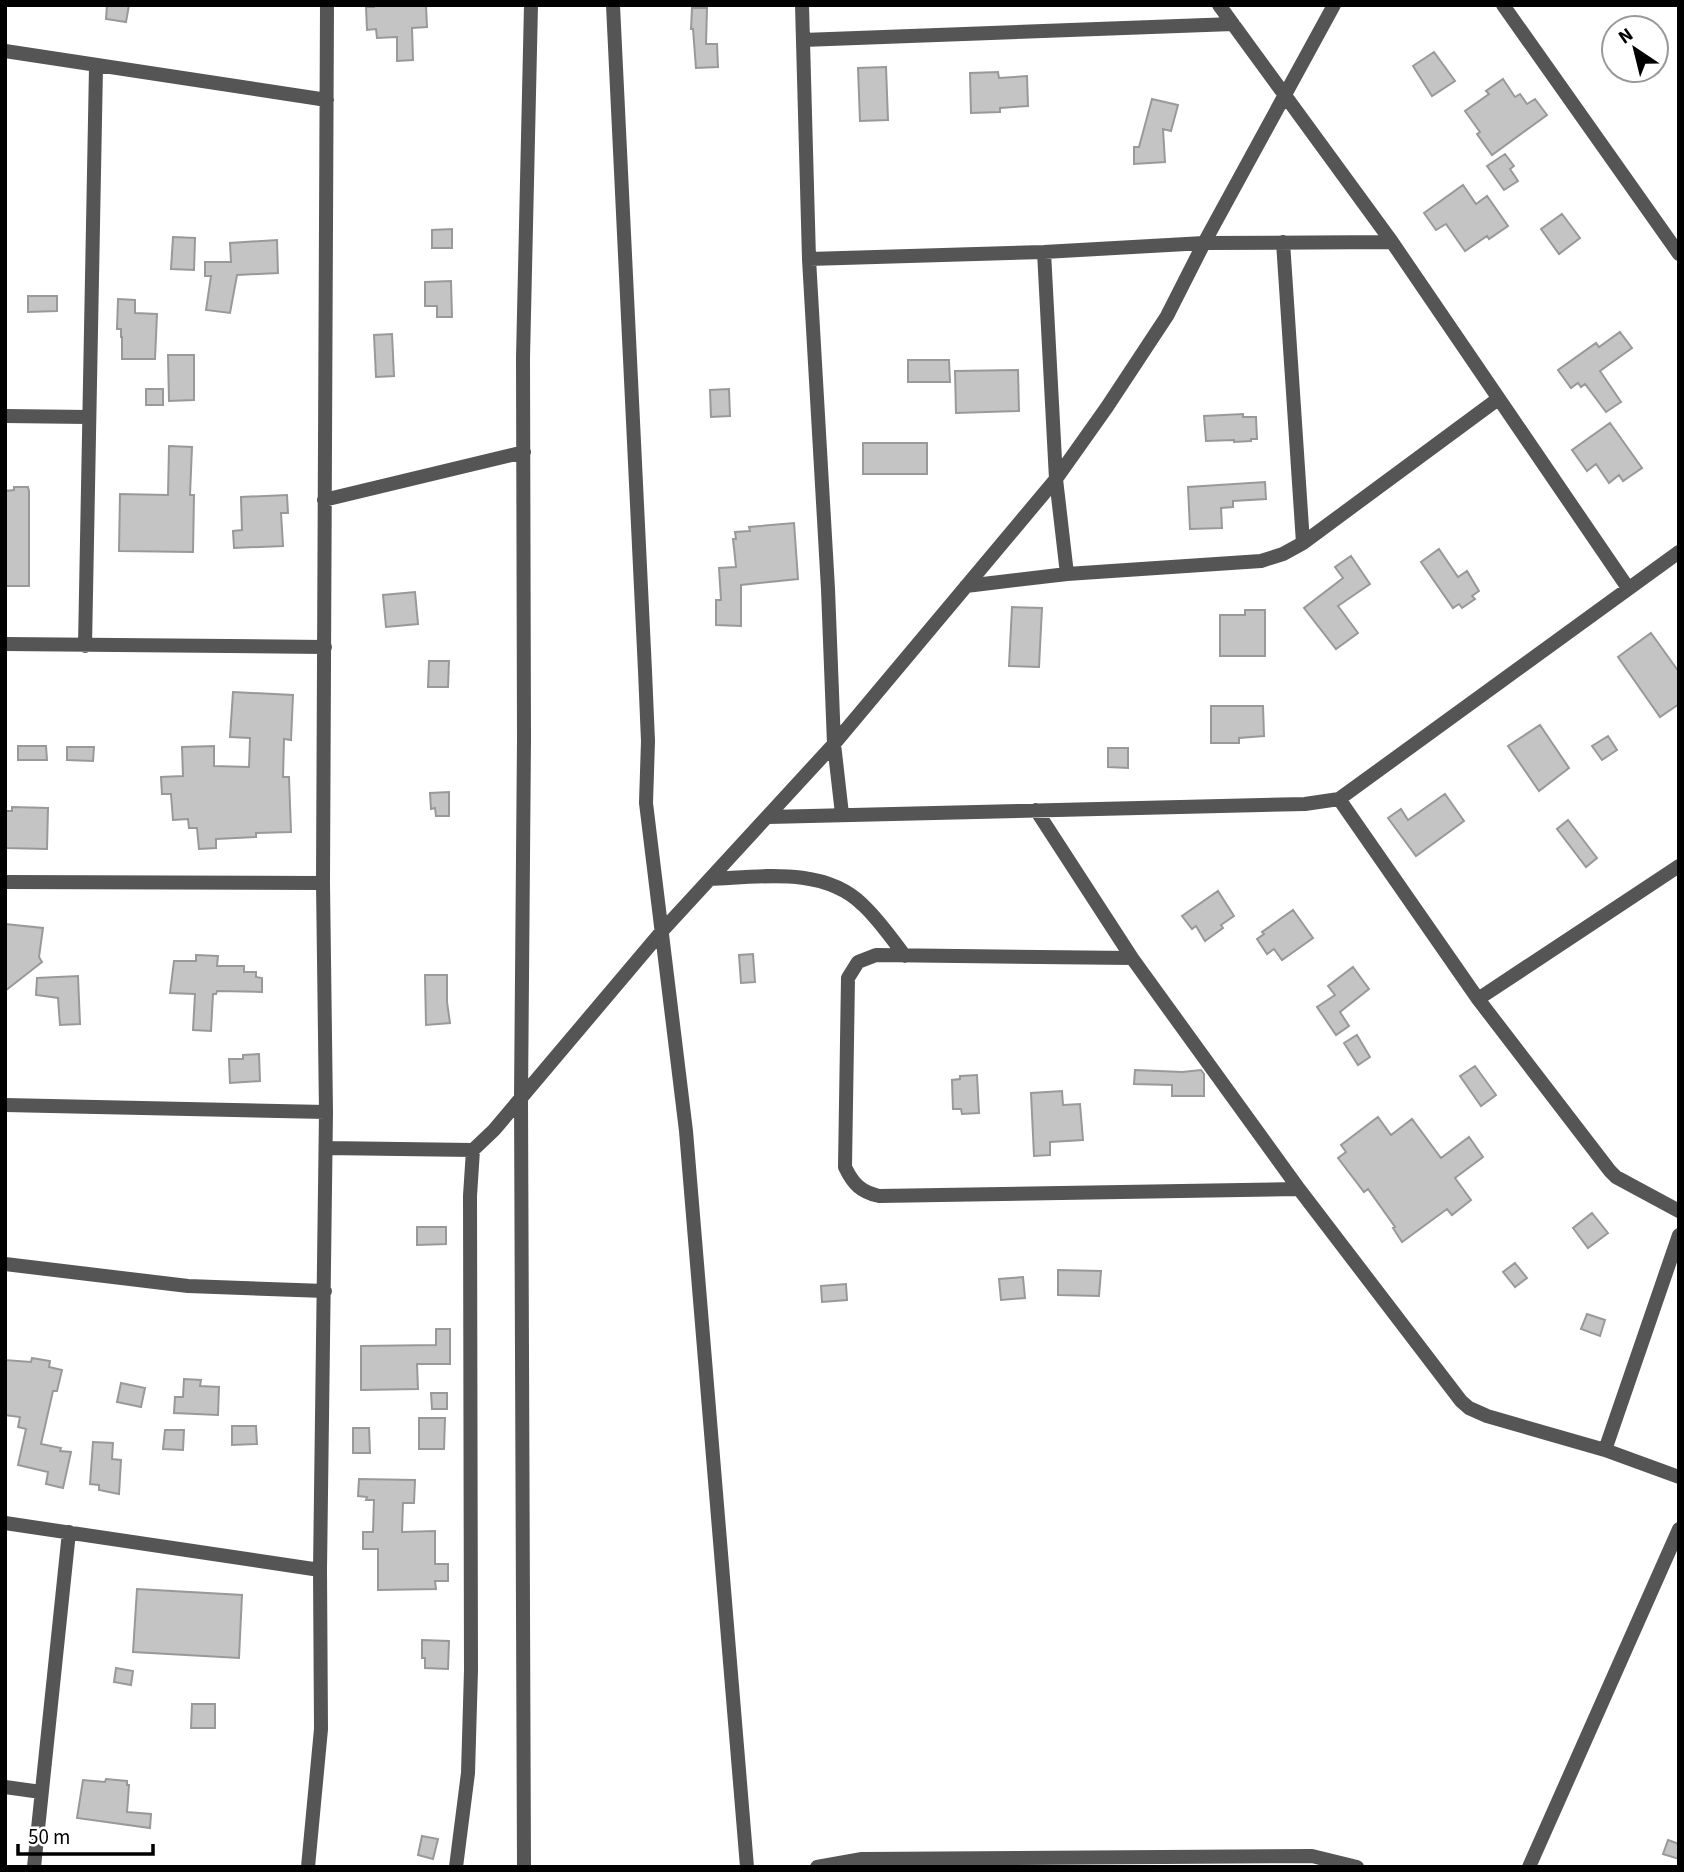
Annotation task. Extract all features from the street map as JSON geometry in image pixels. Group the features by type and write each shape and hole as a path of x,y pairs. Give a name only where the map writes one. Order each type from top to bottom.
{"street":[{"path":"308,1867 321,1729 320,1570 326,1148 323,883 327,5"},
{"path":"524,1867 521,1098 523,358 531,5"},
{"path":"613,5 647,706 646,803 686,1131 747,1867"},
{"path":"802,5 809,259 834,744 842,814"},
{"path":"1219,5 1392,242 1628,588"},
{"path":"456,1867 468,1773 471,1671 470,1196 473,1150 494,1130 662,931 834,744 1056,478 1167,316 1334,5"},
{"path":"1503,5 1679,254"},
{"path":"803,40 1233,24"},
{"path":"5,51 327,100"},
{"path":"85,646 96,66"},
{"path":"1283,242 1303,543"},
{"path":"809,259 1044,252 1204,243 1392,242"},
{"path":"1044,252 1056,478 1067,574"},
{"path":"966,586 1067,574 1261,561 1283,554 1303,543 1499,399"},
{"path":"5,415 88,417"},
{"path":"324,500 524,452"},
{"path":"768,817 1305,804 1339,799 1679,552"},
{"path":"5,644 325,647"},
{"path":"1339,799 1478,999 1610,1171 1616,1177 1679,1211"},
{"path":"1035,810 1132,958 1299,1189 1454,1393 1469,1408 1487,1416 1605,1450 1679,1477"},
{"path":"1478,999 1679,866"},
{"path":"710,879 804,878 829,884 863,904 905,956"},
{"path":"5,881 323,883"},
{"path":"1132,958 905,956 866,957 858,962 848,978 845,1167 858,1187 867,1194 879,1196 1299,1189"},
{"path":"5,1105 326,1112"},
{"path":"326,1148 473,1150"},
{"path":"1605,1450 1679,1235"},
{"path":"5,1264 188,1286 325,1291"},
{"path":"5,1523 320,1570"},
{"path":"1529,1867 1679,1529"},
{"path":"34,1867 69,1532"},
{"path":"5,1787 41,1792"},
{"path":"817,1867 862,1863 1310,1861 1357,1867"}],"building":[{"path":"107,5 129,5 126,22 106,19"},
{"path":"426,5 427,27 412,28 413,60 397,61 397,37 377,38 376,29 367,30 366,7"},
{"path":"692,8 707,8 706,44 717,44 718,67 696,68 691,29"},
{"path":"1434,52 1455,81 1432,96 1413,66"},
{"path":"886,67 888,120 860,121 858,68"},
{"path":"998,72 999,78 1027,76 1028,106 1000,108 1000,112 971,113 970,73"},
{"path":"1503,79 1515,97 1520,94 1527,104 1535,99 1547,115 1492,155 1465,111 1489,94 1486,91"},
{"path":"1152,99 1178,105 1171,131 1163,129 1165,162 1134,164 1134,147 1139,147"},
{"path":"1505,154 1514,166 1510,169 1518,181 1504,190 1487,166"},
{"path":"1463,185 1476,204 1487,196 1508,226 1465,251 1446,224 1436,230 1424,213"},
{"path":"1562,214 1580,238 1559,254 1541,229"},
{"path":"452,229 452,248 432,248 432,230"},
{"path":"173,237 195,238 194,270 171,269"},
{"path":"277,240 278,273 237,275 230,313 206,310 211,276 205,276 205,262 231,262 230,243"},
{"path":"451,281 452,317 437,317 437,306 425,306 425,282"},
{"path":"28,296 57,296 57,311 28,312"},
{"path":"118,299 135,300 135,313 157,314 155,359 122,359 121,329 117,329"},
{"path":"1620,332 1632,348 1600,371 1621,402 1606,412 1585,384 1581,387 1578,383 1571,388 1558,370 1596,343 1599,347"},
{"path":"392,334 394,376 376,377 374,335"},
{"path":"168,355 194,355 194,400 169,401"},
{"path":"908,360 949,360 950,382 908,382"},
{"path":"1018,370 1019,411 956,413 955,371"},
{"path":"146,389 163,389 163,405 146,405"},
{"path":"729,389 730,416 711,417 710,390"},
{"path":"1243,414 1243,417 1256,417 1257,439 1206,441 1204,416"},
{"path":"1610,423 1642,468 1623,481 1619,475 1609,483 1596,464 1587,471 1572,450"},
{"path":"863,443 927,443 927,474 863,474"},
{"path":"169,446 192,447 190,495 194,495 193,552 119,551 120,494 168,495"},
{"path":"1265,482 1266,499 1233,501 1233,507 1221,508 1222,528 1190,529 1188,487"},
{"path":"14,487 28,487 29,491 29,586 5,586 5,491 14,490"},
{"path":"287,495 288,513 281,513 283,546 234,548 233,531 242,530 241,497"},
{"path":"794,523 798,579 741,585 741,626 716,625 716,600 721,600 719,568 736,567 733,539 736,539 735,532 750,531 749,527"},
{"path":"1439,549 1458,577 1467,571 1479,591 1472,596 1475,599 1462,608 1459,604 1453,608 1421,562"},
{"path":"1351,556 1370,584 1338,606 1358,633 1336,649 1304,608 1343,578 1335,567"},
{"path":"415,592 418,624 386,627 383,595"},
{"path":"1012,607 1042,608 1039,667 1009,666"},
{"path":"1245,610 1265,610 1265,656 1220,656 1220,615 1245,615"},
{"path":"1651,633 1679,672 1679,704 1660,717 1618,657"},
{"path":"429,661 449,661 448,687 428,687"},
{"path":"233,692 293,695 291,740 284,739 283,777 289,777 291,832 256,833 256,837 216,839 216,848 199,849 197,828 189,828 188,819 173,820 171,794 162,794 161,777 183,776 182,747 214,746 214,766 249,767 250,738 230,737"},
{"path":"1211,706 1263,706 1264,736 1239,738 1239,743 1211,743"},
{"path":"1540,725 1569,768 1539,791 1508,746"},
{"path":"1608,736 1617,750 1602,760 1592,746"},
{"path":"18,746 46,746 47,760 18,760"},
{"path":"67,747 94,747 93,761 67,760"},
{"path":"1108,748 1128,748 1128,768 1108,767"},
{"path":"449,792 449,816 436,816 435,808 431,809 430,793"},
{"path":"1445,794 1464,821 1416,856 1388,818 1401,809 1408,820"},
{"path":"12,807 48,808 47,849 5,848 5,811 12,811"},
{"path":"1568,820 1597,858 1586,867 1557,829"},
{"path":"1218,891 1234,916 1205,941 1196,926 1192,929 1182,916"},
{"path":"1293,910 1313,938 1282,960 1274,949 1267,954 1257,939 1264,934 1262,932"},
{"path":"5,924 43,928 39,957 42,962 5,991"},
{"path":"753,954 755,982 741,983 739,955"},
{"path":"196,955 218,956 217,966 244,966 244,972 256,972 256,977 262,978 262,992 217,991 213,994 211,1031 193,1030 195,994 170,993 174,961 196,961"},
{"path":"1353,967 1369,989 1340,1012 1349,1026 1336,1035 1317,1007 1335,995 1328,986"},
{"path":"425,975 447,975 450,1023 426,1025"},
{"path":"78,976 80,1024 60,1025 58,998 36,995 37,978"},
{"path":"1357,1035 1370,1057 1358,1065 1344,1043"},
{"path":"259,1054 260,1081 230,1083 229,1059 243,1059 243,1055"},
{"path":"1475,1066 1496,1095 1481,1106 1460,1076"},
{"path":"1135,1070 1201,1070 1204,1074 1204,1096 1172,1096 1172,1085 1134,1084"},
{"path":"977,1075 979,1113 962,1114 961,1109 953,1109 952,1080 960,1079 960,1076"},
{"path":"1062,1091 1063,1105 1080,1104 1083,1140 1050,1142 1050,1155 1034,1156 1031,1093"},
{"path":"1378,1117 1391,1135 1412,1119 1441,1158 1469,1137 1483,1157 1455,1178 1471,1200 1452,1215 1447,1209 1402,1242 1393,1228 1395,1227 1368,1189 1364,1192 1338,1158 1346,1152 1341,1145"},
{"path":"1592,1213 1608,1233 1588,1248 1573,1228"},
{"path":"417,1227 446,1227 446,1244 417,1245"},
{"path":"1515,1263 1527,1278 1515,1287 1503,1272"},
{"path":"1058,1270 1101,1271 1099,1296 1058,1295"},
{"path":"1023,1277 1025,1298 1001,1300 999,1279"},
{"path":"846,1284 847,1300 822,1302 821,1286"},
{"path":"1587,1314 1605,1320 1600,1336 1581,1329"},
{"path":"436,1329 450,1329 450,1364 417,1364 418,1389 361,1390 361,1346 436,1345"},
{"path":"32,1358 50,1361 49,1367 62,1370 57,1391 53,1391 41,1444 71,1452 63,1488 46,1484 48,1472 18,1465 26,1429 18,1427 20,1417 5,1415 5,1360 31,1362"},
{"path":"184,1379 201,1380 200,1386 219,1387 218,1415 174,1413 175,1397 183,1397"},
{"path":"121,1383 145,1388 141,1407 117,1402"},
{"path":"431,1393 447,1393 447,1409 432,1409"},
{"path":"419,1418 445,1418 444,1449 419,1449"},
{"path":"232,1426 256,1426 257,1444 232,1445"},
{"path":"353,1428 369,1428 370,1453 353,1453"},
{"path":"165,1430 184,1430 183,1450 163,1449"},
{"path":"93,1442 113,1443 112,1459 121,1460 119,1494 99,1490 99,1485 90,1484"},
{"path":"359,1479 415,1480 414,1503 403,1503 402,1532 435,1531 435,1564 448,1564 448,1581 435,1581 436,1589 378,1590 378,1549 363,1549 363,1532 373,1532 374,1500 358,1496"},
{"path":"137,1589 242,1595 239,1658 133,1652"},
{"path":"422,1640 449,1641 448,1669 425,1668"},
{"path":"116,1668 133,1671 131,1685 114,1682"},
{"path":"192,1704 215,1704 215,1728 191,1728"},
{"path":"106,1779 127,1781 127,1812 151,1814 150,1828 77,1818 83,1780 105,1782"},
{"path":"422,1836 438,1839 433,1859 418,1855"},
{"path":"1668,1840 1679,1844 1679,1859 1663,1854"}]}
